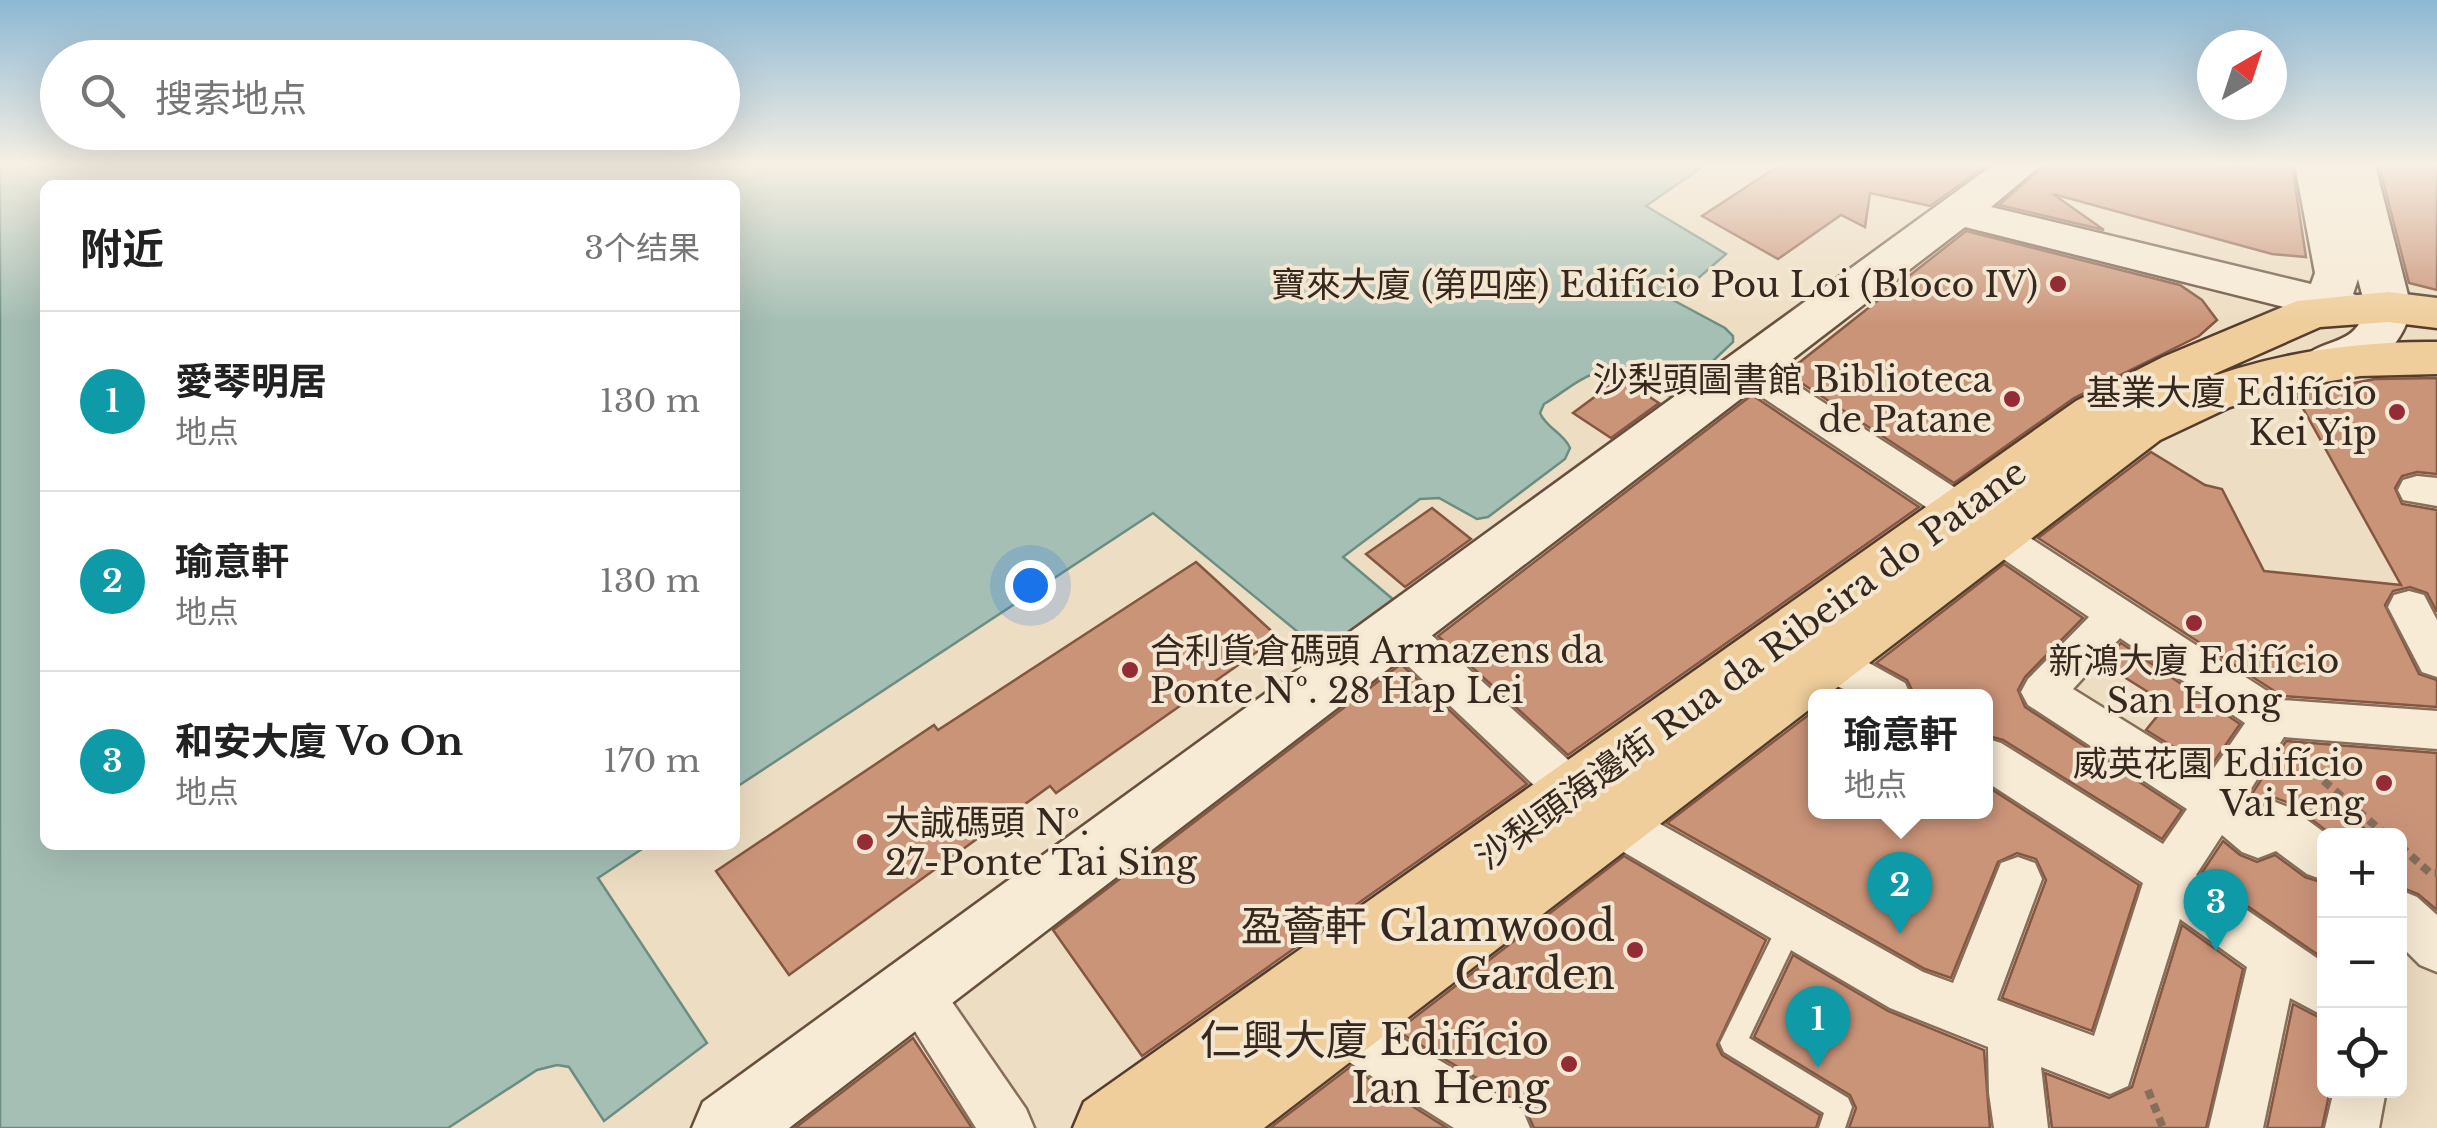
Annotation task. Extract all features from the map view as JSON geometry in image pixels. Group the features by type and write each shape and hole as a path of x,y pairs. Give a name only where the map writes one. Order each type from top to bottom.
{"main road":[{"path":"2350,303 2437,313"},
{"name":"沙梨頭海邊街 Rua da Ribeira do Patane","path":"1110,1128 1593,808 1831,659 1996,519 2094,414 2180,369 2350,303"},
{"name":"沙梨頭海邊街 Rua da Ribeira do Patane","path":"1204,1128 1340,1027 1593,808 1996,519 2142,426 2228,388 2324,363 2437,358"}],"street":[{"path":"729,1128 1948,218"},
{"path":"1980,218 2350,303"},
{"path":"2324,363 2361,352 2382,333 2350,303 2338,273 2327,218"},
{"path":"2350,303 2352,218"},
{"path":"1746,369 1996,519 2117,614 2269,724 2437,730"},
{"path":"2409,607 2437,660"},
{"path":"2117,614 2044,692 2217,804 2258,836 2275,823 2317,854"},
{"path":"1398,631 1593,808 1908,991 2110,1068 2169,878 2269,724"},
{"path":"1831,659 1879,689"},
{"path":"1993,762 2169,878 2317,987"},
{"path":"1966,1014 2018,879"},
{"path":"2405,918 2437,948"},
{"path":"2236,1128 2274,956"},
{"path":"914,990 1007,1128"},
{"path":"1340,1027 1503,1128"},
{"path":"2014,1032 2015,1094 2021,1128"},
{"path":"2352,1128 2358,1098"}],"lane":[{"path":"1791,925 1733,1043 1839,1107 1832,1128"}],"path":[{"path":"2269,724 2379,828"},
{"path":"2407,852 2430,873 2437,873"}],"shaded area":[{"path":"0,218 40,218 40,850 640,850 598,878 707,1043 604,1121 569,1067 557,1065 537,1070 448,1128 0,1128"},
{"path":"740,218 1665,218 1726,254 1673,300 1725,328 1733,342 1677,395 1655,392 1604,371 1580,380 1544,404 1540,413 1570,448 1565,459 1488,517 1477,519 1439,498 1420,499 1343,557 1395,601 1321,651 1153,513 740,785"}],"building":[{"path":"1705,218 1837,218 1778,259"},
{"path":"1846,218 1866,218 1865,227"},
{"path":"2052,218 2086,218 2104,230"},
{"path":"2139,218 2300,218 2306,257 2272,254"},
{"path":"2392,218 2437,218 2437,290 2409,283"},
{"path":"1966,231 2180,285 2202,300 2217,320 2199,336 2074,398 1954,483 1786,373"},
{"path":"1620,378 1659,403 1611,438 1573,413"},
{"path":"2437,378 2437,474 2417,472 2402,476 2395,488 2402,504 2437,510 2437,612 2427,593 2410,587 2393,591 2385,605 2419,674 2437,680 2437,707 2282,696 2038,538 2151,452 2205,485 2222,489 2264,571 2401,585 2295,394 2375,379"},
{"path":"1752,395 1919,507 1568,755 1438,636"},
{"path":"1432,508 1471,539 1405,587 1366,554"},
{"path":"1196,562 1278,637 1056,793 1050,786 789,975 716,871 934,725 938,730"},
{"path":"2004,564 2083,618 2025,677 2018,690 2025,707 2182,810 2162,839 1993,737 1993,689 1912,689 1907,680 1876,663"},
{"path":"2121,643 2240,724 2209,769 2146,730 2167,704 2102,663"},
{"path":"1401,664 1527,784 1142,1056 1053,930"},
{"path":"1808,715 1808,819 1993,819 1993,790 2139,885 2092,1031 2002,998 2046,880 2036,859 2017,853 1998,862 1951,978 1925,969 1667,823"},
{"path":"2286,741 2437,753 2437,910 2407,890 2407,828 2364,828 2356,821 2349,828 2323,828 2292,804 2276,798 2259,805 2250,797"},
{"path":"2223,841 2257,862 2275,855 2305,877 2317,881 2317,954 2201,874"},
{"path":"1624,856 1766,940 1717,1045 1722,1055 1820,1115 1816,1128 1534,1128 1524,1106 1397,1031"},
{"path":"2182,925 2243,969 2206,1128 2052,1128 2045,1073 2109,1098 2132,1087"},
{"path":"1793,955 1888,1011 1984,1050 1990,1128 1849,1128 1856,1108 1850,1095 1754,1037"},
{"path":"2293,1004 2317,1016 2317,1098 2328,1098 2322,1128 2267,1128"},
{"path":"913,1038 972,1128 795,1128"},
{"path":"1350,1067 1447,1128 1270,1128"}],"place":[{"name":"寶來大廈 (第四座) Edifício Pou Loi (Bloco IV)","path":"2058,284"},
{"name":"沙梨頭圖書館 Biblioteca de Patane","path":"2012,399"},
{"name":"基業大廈 Edifício Kei Yip","path":"2397,412"},
{"name":"新鴻大廈 Edifício San Hong","path":"2194,623"},
{"name":"合利貨倉碼頭 Armazens da Ponte Nº. 28 Hap Lei","path":"1130,670"},
{"name":"威英花園 Edifício Vai Ieng","path":"2384,783"},
{"name":"大誠碼頭 Nº. 27-Ponte Tai Sing","path":"865,842"},
{"name":"瑜意軒","path":"1900,934"},
{"name":"盈薈軒 Glamwood Garden","path":"1635,950"},
{"name":"和安大廈 Vo On","path":"2216,951"},
{"name":"仁興大廈 Edifício Ian Heng","path":"1569,1064"},
{"name":"愛琴明居","path":"1818,1068"}]}
